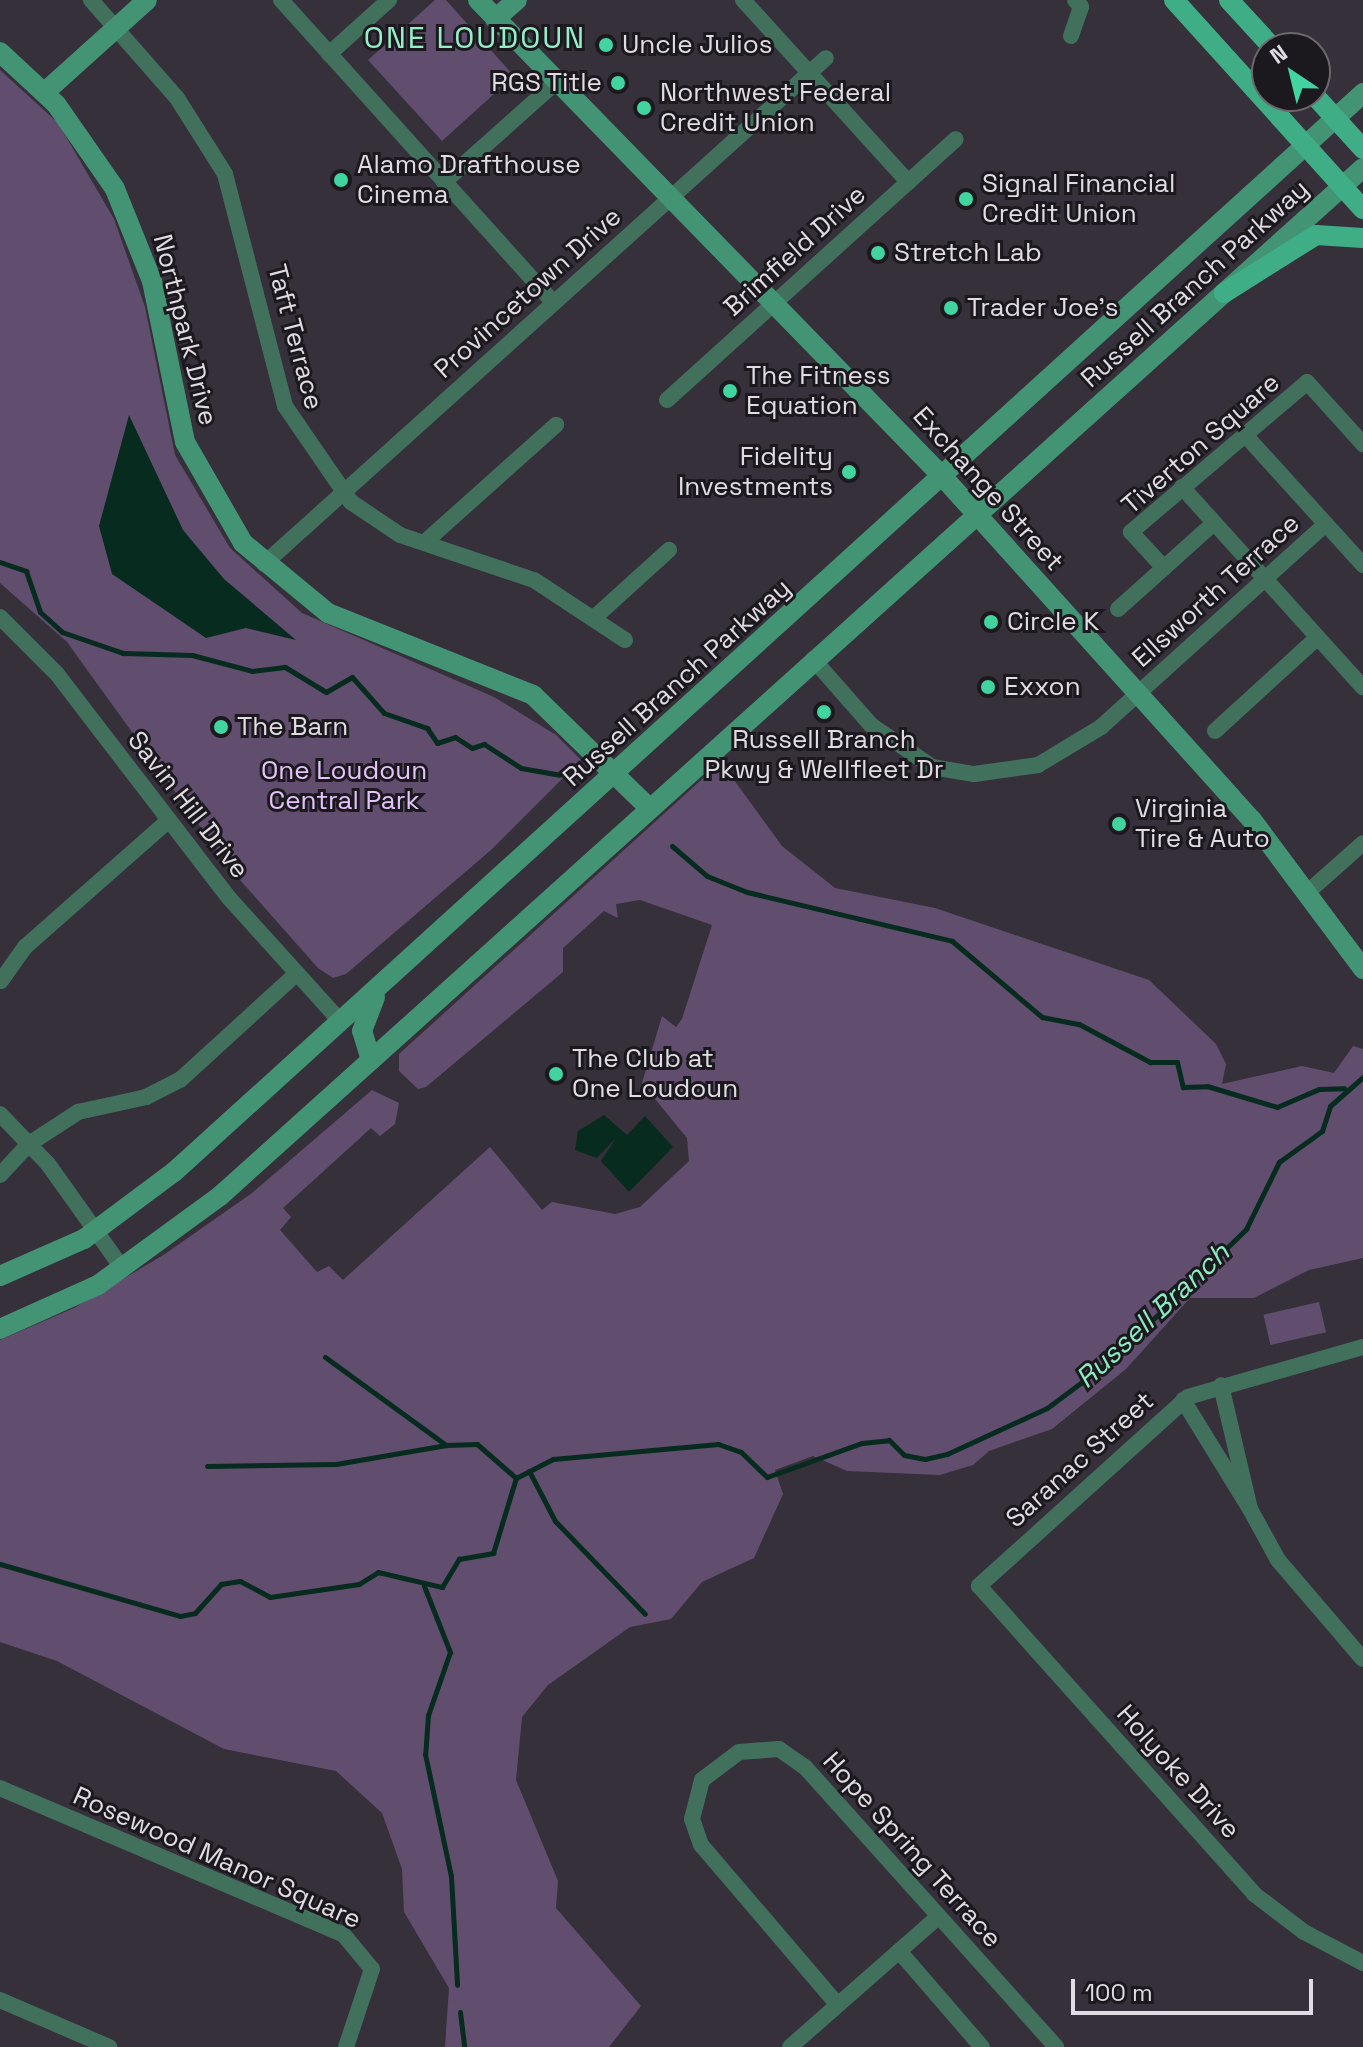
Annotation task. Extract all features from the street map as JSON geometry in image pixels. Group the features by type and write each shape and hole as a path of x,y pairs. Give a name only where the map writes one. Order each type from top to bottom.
{"main road":[{"path":"45,92 147,0"},
{"name":"Exchange Street","path":"478,0 668,200 776,302 943,477 1309,891 1363,969"},
{"path":"495,19 517,0"},
{"path":"1174,0 1363,209"},
{"path":"1229,0 1258,32"},
{"name":"Northpark Drive","path":"0,52 45,92 127,213 152,281 185,442 225,521 264,564 328,613 533,695 649,808"},
{"name":"Russell Branch Parkway","path":"0,1276 97,1230 174,1172 1363,93"},
{"path":"1330,112 1363,149"},
{"name":"Russell Branch Parkway","path":"0,1329 123,1269 210,1205 813,659 1363,168"},
{"path":"1224,293 1316,235 1363,238"},
{"path":"371,1060 364,1012 386,980"}],"street":[{"name":"Taft Terrace","path":"91,0 187,110 225,174 285,406 343,492 372,522 534,580 595,617 625,640"},
{"path":"281,0 553,302"},
{"path":"329,54 389,0"},
{"path":"743,0 908,182"},
{"path":"1071,36 1081,7 1075,0"},
{"name":"Provincetown Drive","path":"264,564 826,58"},
{"path":"444,182 555,83"},
{"name":"Brimfield Drive","path":"667,400 956,139"},
{"name":"Tiverton Square","path":"1164,568 1131,532 1182,487 1247,437 1307,382 1363,444"},
{"path":"425,542 556,425"},
{"path":"1247,437 1363,565"},
{"path":"1182,487 1363,687"},
{"path":"1118,609 1214,523"},
{"name":"Ellsworth Terrace","path":"813,659 894,745 958,773 1038,765 1077,744 1137,694 1326,524"},
{"path":"595,617 669,550"},
{"name":"Savin Hill Drive","path":"0,617 57,674 169,820 296,974 340,1021"},
{"path":"1215,731 1318,637"},
{"path":"1,981 25,947 169,820"},
{"path":"1309,891 1363,843"},
{"path":"0,1175 29,1144 78,1112 146,1097 180,1080 296,974"},
{"path":"0,1114 29,1144 97,1230 123,1269"},
{"name":"Saranac Street","path":"979,1586 1183,1400 1221,1385 1363,1347"},
{"path":"1221,1385 1250,1509"},
{"path":"1183,1400 1278,1560 1363,1659"},
{"name":"Holyoke Drive","path":"979,1586 1254,1894 1304,1932 1363,1963"},
{"name":"Hope Spring Terrace","path":"837,2004 701,1845 695,1799 712,1767 739,1752 779,1749 805,1767 1056,2047"},
{"name":"Rosewood Manor Square","path":"0,1788 343,1934 372,1969 346,2047"},
{"path":"790,2047 939,1916"},
{"path":"899,1951 982,2047"},
{"path":"0,2000 109,2047"}],"green space":[{"path":"435,0 446,0 514,76 442,141 368,60"},
{"name":"One Loudoun Central Park","path":"0,70 58,123 114,219 145,307 175,455 230,548 302,613 494,697 556,735 581,760 491,850 346,974 333,978 318,968 233,872 67,642 0,583"},
{"path":"721,762 782,846 835,888 935,908 1149,980 1216,1044 1226,1064 1222,1084 1302,1066 1334,1073 1353,1046 1363,1049 1363,1258 1309,1270 1254,1298 1190,1298 1126,1369 1052,1429 989,1451 973,1465 940,1475 847,1471 813,1456 775,1470 783,1494 754,1558 702,1582 671,1619 630,1627 548,1685 522,1717 516,1780 558,1881 556,1908 641,2006 609,2047 445,2047 449,1988 404,1912 402,1869 382,1813 336,1771 224,1749 57,1661 0,1642 0,1340 74,1308 165,1254 252,1193 372,1090 399,1103 395,1124 380,1136 371,1128 283,1208 291,1217 280,1230 317,1272 329,1266 343,1280 490,1147 542,1210 552,1202 615,1214 640,1207 689,1161 687,1138 642,1083 662,1016 676,1027 682,1019 712,925 640,900 616,904 618,918 604,911 563,948 563,972 426,1087 418,1089 399,1071 399,1054"},
{"path":"1319,1302 1326,1332 1270,1345 1263,1315"}],"shaded area":[{"path":"129,415 183,530 224,579 296,640 246,628 206,638 112,574 99,526"},
{"path":"604,1115 627,1135 645,1116 673,1147 629,1192 601,1161 616,1138 597,1158 575,1150 578,1131"}],"waterway":[{"path":"0,562 26,571 40,612 62,632 123,653 192,655 252,671 285,667 326,692 352,677 384,713 427,728 437,743 455,737 472,748 484,744 521,768 559,775"},
{"path":"672,846 707,876 747,892 952,941 1042,1017 1079,1024 1150,1062 1177,1062 1183,1087 1207,1086 1277,1107 1319,1089 1344,1088"},
{"name":"Russell Branch","path":"0,1564 180,1616 195,1613 221,1584 240,1581 270,1597 359,1584 378,1572 442,1587 459,1559 493,1553 516,1478 553,1459 718,1444 741,1452 767,1477 862,1443 889,1440 904,1455 925,1459 947,1454 1047,1408 1110,1361 1246,1229 1279,1162 1322,1131 1330,1106 1363,1077"},
{"path":"325,1357 446,1445 477,1444 516,1478"},
{"path":"207,1466 336,1464 446,1445"},
{"path":"529,1471 555,1521 645,1614"},
{"path":"424,1586 450,1652 428,1715 425,1754 451,1876 457,1985"},
{"path":"460,2012 464,2047"}],"place":[{"name":"Uncle Julios","path":"606,45"},
{"name":"RGS Title","path":"618,83"},
{"name":"Northwest Federal Credit Union","path":"644,108"},
{"name":"Alamo Drafthouse Cinema","path":"341,180"},
{"name":"Signal Financial Credit Union","path":"966,199"},
{"name":"Stretch Lab","path":"878,253"},
{"name":"Trader Joe's","path":"951,308"},
{"name":"The Fitness Equation","path":"730,391"},
{"name":"Fidelity Investments","path":"849,472"},
{"name":"Circle K","path":"991,622"},
{"name":"Exxon","path":"988,687"},
{"name":"Russell Branch Pkwy & Wellfleet Dr","path":"824,712"},
{"name":"The Barn","path":"221,727"},
{"name":"Virginia Tire & Auto","path":"1119,824"},
{"name":"The Club at One Loudoun","path":"556,1074"}],"district":[{"name":"ONE LOUDOUN","path":"475,38"}]}
